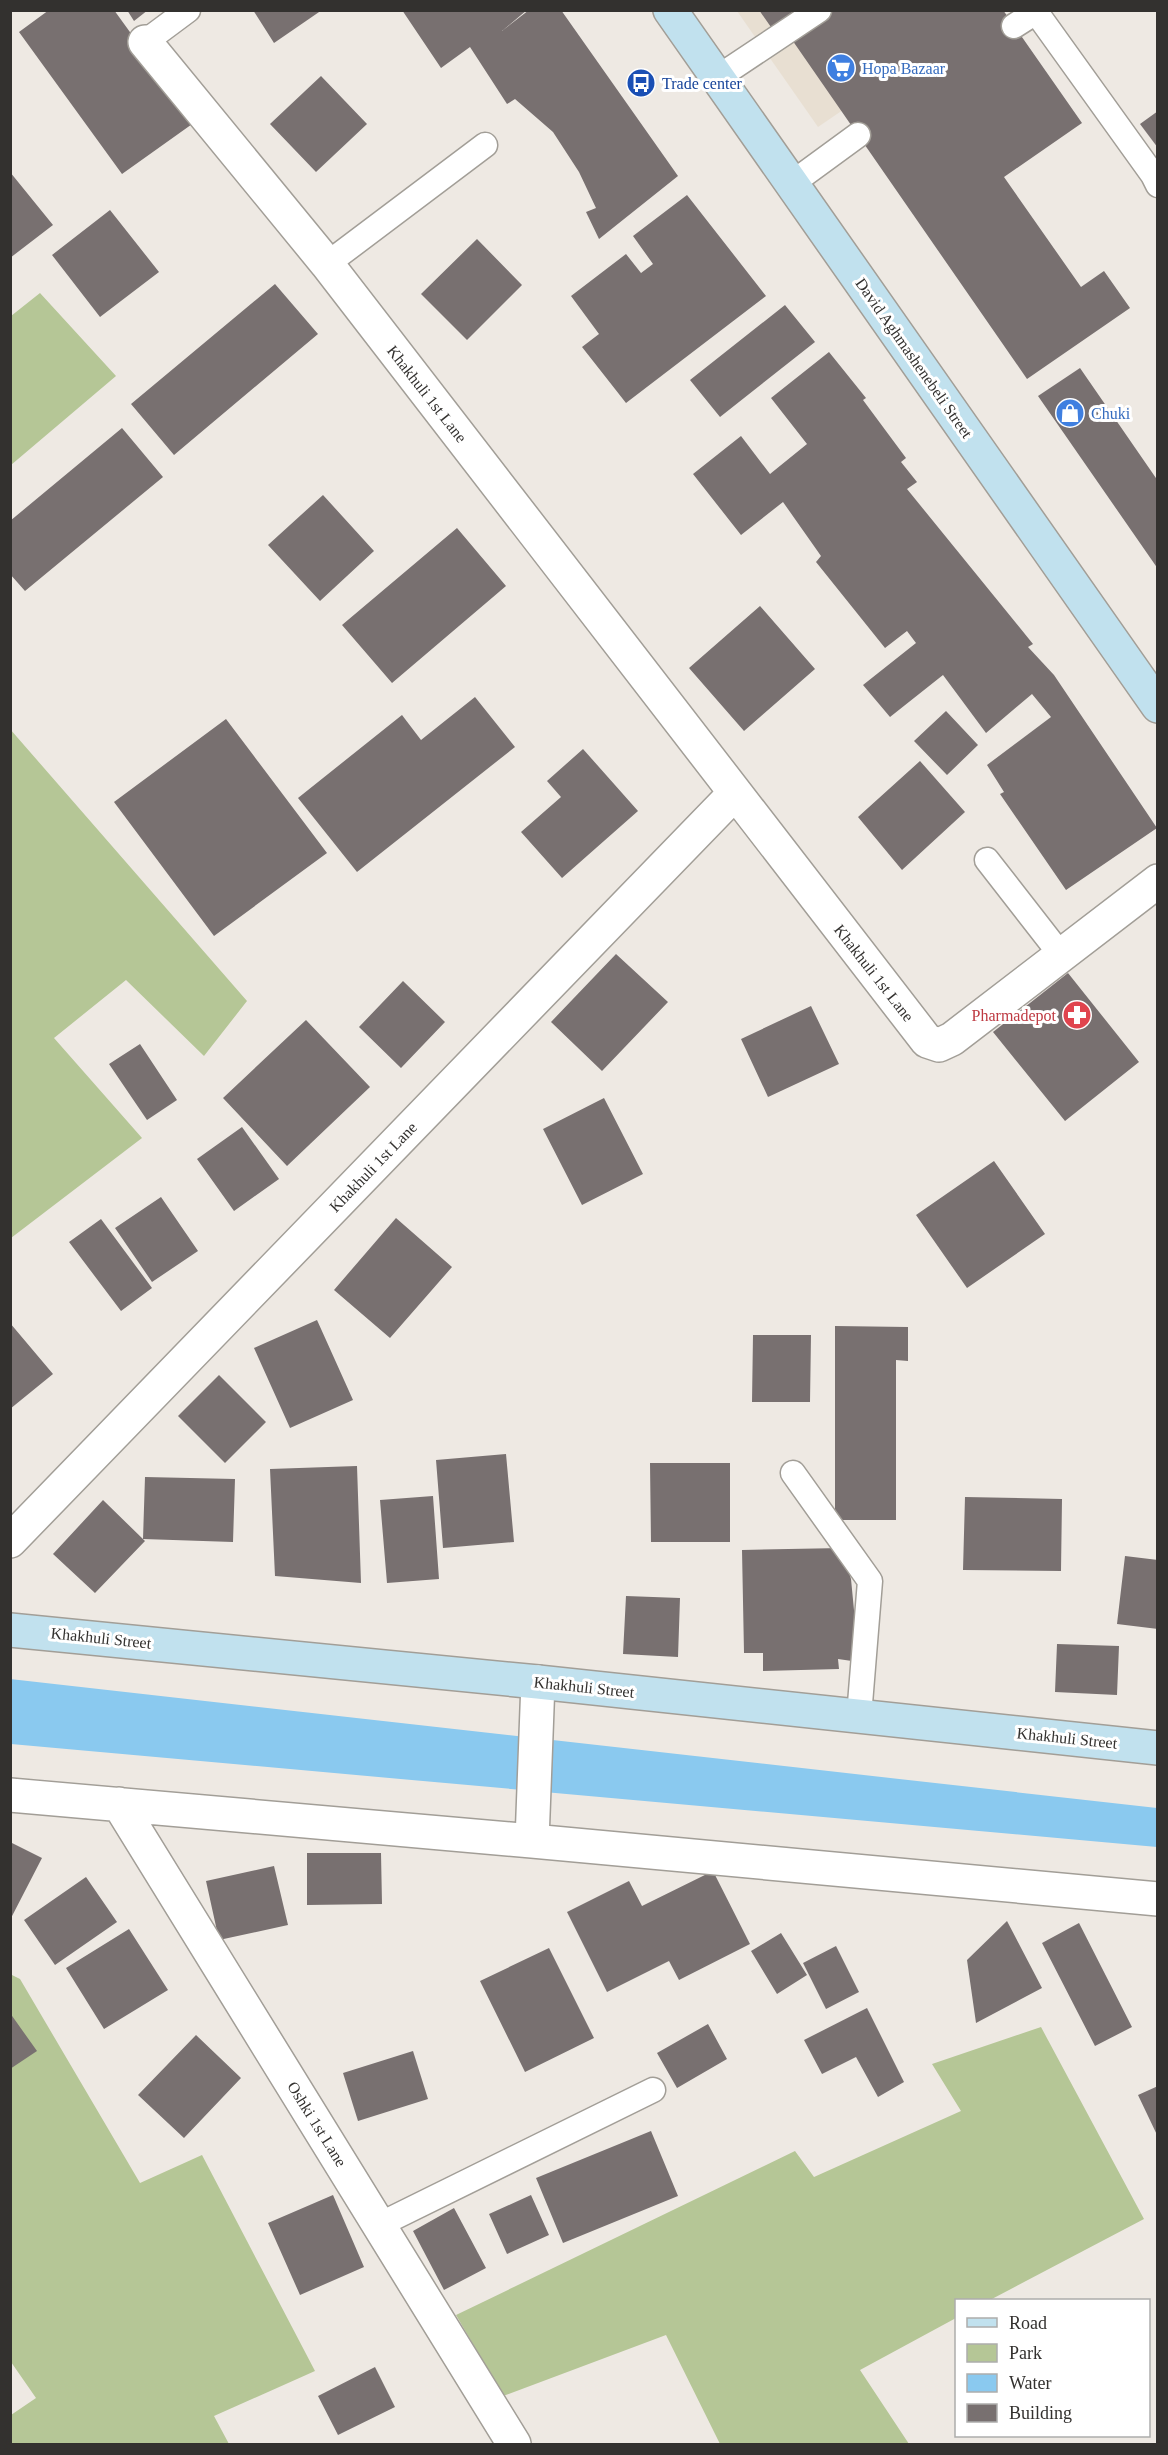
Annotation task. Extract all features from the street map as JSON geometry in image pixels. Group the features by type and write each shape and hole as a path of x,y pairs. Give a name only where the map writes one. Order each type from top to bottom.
{"main road":[{"name":"David Aghmashenebeli Street","path":"670,10 1158,706"},
{"name":"Khakhuli Street","path":"10,1630 538,1682 1158,1748"}],"street":[{"name":"Khakhuli 1st Lane","path":"145,42 327,264 927,1041 939,1044 952,1039 1158,881"},
{"name":"Khakhuli 1st Lane","path":"10,1541 735,793"},
{"path":"532,1841 538,1682"},
{"path":"10,1796 532,1841 1158,1899"},
{"name":"Oshki 1st Lane","path":"119,1804 514,2445"}],"lane":[{"name":"Khakhuli 1st Lane","path":"145,42 188,10"},
{"path":"717,78 819,10"},
{"path":"1014,26 1036,12 1158,185"},
{"path":"791,184 858,135"},
{"path":"327,264 485,145"},
{"path":"987,860 1061,955"},
{"path":"793,1473 870,1581 859,1716"},
{"path":"379,2225 653,2090"}],"shaded area":[{"name":"Hopa Bazaar","path":"737,11 988,11 818,127"}],"green space":[{"path":"40,293 116,376 11,465 11,316"},
{"path":"10,729 247,1001 204,1056 126,980 54,1038 142,1138 11,1238"},
{"path":"10,1974 20,1979 140,2183 202,2155 315,2371 214,2416 229,2444 11,2444 11,2415 36,2398 11,2362"},
{"path":"1041,2027 1144,2219 992,2299 955,2299 955,2319 860,2370 909,2444 720,2444 666,2335 503,2396 456,2315 795,2151 814,2177 961,2111 932,2064"}],"water":[{"path":"10,1679 1157,1808 1157,1847 11,1744"}],"building":[{"path":"49,10 114,10 195,122 122,174 19,32"},
{"path":"127,10 148,10 134,21"},
{"path":"253,10 322,10 274,43"},
{"path":"402,10 527,10 502,31 529,10 561,10 678,176 599,239 586,212 596,208 579,172 553,132 515,99 507,104 470,47 441,68"},
{"path":"759,10 800,10 773,30"},
{"path":"823,10 1003,10 1082,123 1004,177 1081,287 1104,271 1130,308 1027,379 788,34"},
{"path":"321,76 367,124 316,172 270,124"},
{"path":"1158,111 1158,148 1140,124"},
{"path":"10,172 53,225 10,258"},
{"path":"687,195 766,296 626,403 582,347 599,334 571,296 626,254 641,273 653,264 633,236"},
{"path":"110,210 159,272 100,317 52,255"},
{"path":"477,239 522,285 467,340 421,294"},
{"path":"275,284 318,334 174,455 131,404"},
{"path":"785,305 815,342 720,417 690,380"},
{"path":"829,352 866,398 863,400 906,458 901,462 917,482 907,489 1033,644 1028,647 1054,675 1157,828 1066,890 1000,794 1004,792 987,765 1051,717 1032,694 986,733 943,675 890,717 863,685 916,643 907,631 885,648 816,562 821,556 783,502 741,535 693,474 741,436 770,474 807,444 771,398"},
{"path":"1080,368 1158,481 1158,569 1038,396"},
{"path":"122,428 163,477 25,591 10,574 10,521"},
{"path":"323,495 374,551 320,601 268,545"},
{"path":"457,528 506,586 392,683 342,625"},
{"path":"760,606 815,669 744,731 689,668"},
{"path":"475,697 515,747 357,872 298,798 402,715 421,740"},
{"path":"946,711 978,745 947,775 914,741"},
{"path":"226,719 327,853 214,936 114,802"},
{"path":"583,749 638,811 562,878 521,832 561,797 547,781"},
{"path":"920,761 965,812 902,870 858,817"},
{"path":"616,954 668,1002 602,1071 551,1022"},
{"path":"1068,973 1139,1062 1065,1121 993,1032"},
{"path":"403,981 445,1022 401,1068 359,1027"},
{"path":"811,1006 839,1064 768,1097 741,1039"},
{"path":"306,1020 370,1087 287,1166 223,1098"},
{"path":"140,1044 177,1100 147,1120 109,1064"},
{"path":"604,1098 643,1174 582,1205 543,1129"},
{"path":"242,1127 279,1179 234,1211 197,1159"},
{"path":"994,1161 1045,1234 967,1288 916,1215"},
{"path":"161,1197 198,1251 152,1282 115,1228"},
{"path":"396,1218 452,1267 390,1338 334,1290"},
{"path":"101,1219 152,1288 121,1311 69,1242"},
{"path":"317,1320 353,1400 290,1428 254,1348"},
{"path":"10,1323 53,1374 10,1409"},
{"path":"835,1326 908,1327 908,1361 896,1360 896,1520 835,1520"},
{"path":"753,1335 811,1335 810,1402 752,1402"},
{"path":"219,1375 266,1422 225,1463 178,1416"},
{"path":"506,1454 514,1542 443,1548 436,1460"},
{"path":"650,1463 730,1463 730,1542 651,1542"},
{"path":"357,1466 361,1583 275,1576 270,1469"},
{"path":"145,1477 235,1479 233,1542 143,1539"},
{"path":"433,1496 439,1579 387,1583 380,1500"},
{"path":"965,1497 1062,1499 1061,1571 963,1570"},
{"path":"103,1500 145,1541 95,1593 53,1554"},
{"path":"842,1548 851,1579 859,1662 838,1659 839,1669 763,1671 763,1653 744,1653 742,1550"},
{"path":"1125,1556 1158,1560 1158,1629 1117,1624"},
{"path":"626,1596 680,1598 678,1657 623,1654"},
{"path":"1057,1644 1119,1646 1117,1695 1055,1692"},
{"path":"10,1842 42,1858 10,1920"},
{"path":"307,1853 381,1853 382,1904 307,1905"},
{"path":"274,1866 288,1925 219,1940 206,1881"},
{"path":"713,1871 750,1944 679,1980 669,1961 607,1992 567,1912 629,1881 642,1906"},
{"path":"86,1877 117,1922 55,1965 24,1920"},
{"path":"1007,1921 1042,1988 976,2023 967,1960"},
{"path":"1079,1923 1132,2027 1095,2046 1042,1943"},
{"path":"129,1929 168,1990 104,2029 66,1968"},
{"path":"781,1933 807,1975 777,1994 751,1951"},
{"path":"836,1946 859,1992 826,2009 803,1963"},
{"path":"549,1948 594,2038 525,2072 480,1981"},
{"path":"867,2008 904,2082 878,2097 856,2057 822,2074 804,2040"},
{"path":"10,2013 37,2051 10,2069"},
{"path":"708,2024 727,2059 677,2088 657,2053"},
{"path":"196,2035 241,2078 184,2138 138,2095"},
{"path":"413,2051 428,2099 358,2121 343,2073"},
{"path":"1158,2086 1158,2137 1138,2095"},
{"path":"651,2131 678,2196 563,2243 536,2178"},
{"path":"333,2195 364,2267 300,2295 268,2223"},
{"path":"531,2195 549,2235 507,2254 489,2214"},
{"path":"454,2208 486,2268 444,2290 413,2231"},
{"path":"375,2367 395,2407 338,2435 318,2396"}],"place":[{"name":"Hopa Bazaar","path":"841,68"},
{"name":"Trade center","path":"641,83"},
{"name":"Chuki","path":"1070,413"},
{"name":"Pharmadepot","path":"1077,1015"}]}
